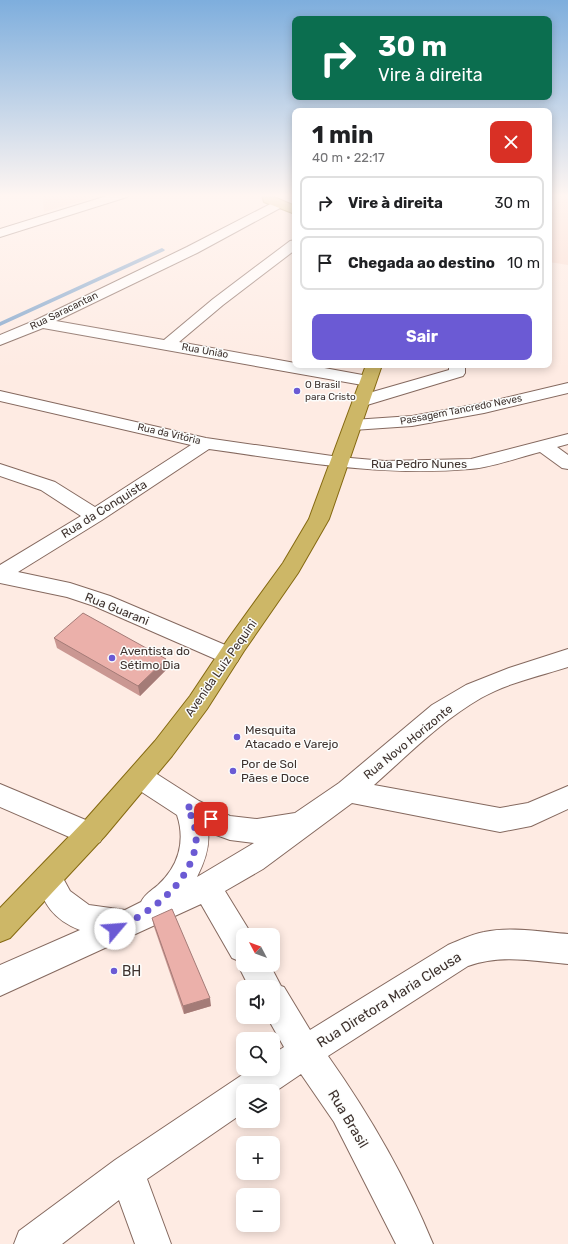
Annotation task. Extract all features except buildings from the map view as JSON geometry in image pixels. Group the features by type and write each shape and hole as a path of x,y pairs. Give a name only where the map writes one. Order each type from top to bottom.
{"main road":[{"name":"Avenida Luiz Pequini","path":"0,928 90,834 140,777 186,720 276,589 312,533 371,373"}],"street":[{"name":"Rua Saracantan","path":"0,340 41,323 186,253"},
{"path":"168,344 283,253"},
{"name":"Rua União","path":"41,323 168,344 292,362"},
{"name":"Rua União","path":"336,368 371,373"},
{"path":"361,401 457,373 457,368"},
{"name":"Passagem Tancredo Neves","path":"353,425 412,421 484,408 568,388"},
{"name":"Rua da Vitória","path":"0,396 206,443 339,462"},
{"name":"Rua Pedro Nunes","path":"339,462 385,466 472,464 568,439"},
{"name":"Rua da Conquista","path":"0,575 95,516 206,443"},
{"path":"543,445 568,464"},
{"path":"0,470 48,486 95,516"},
{"name":"Rua Guarani","path":"0,575 70,590 102,601 229,656"},
{"name":"Rua Novo Horizonte","path":"0,981 207,887 254,860 301,824 348,791 441,712 474,691 517,674 568,658"},
{"name":"Rua Novo Horizonte","path":"140,777 220,824 243,831 270,830 301,824"},
{"path":"348,791 500,820 531,814 568,797"},
{"path":"0,795 90,834"},
{"path":"128,923 160,901 181,879 188,868 196,842 193,818 187,806"},
{"name":"Rua Novo Horizonte","path":"48,878 59,899 82,918 106,924 128,923"},
{"path":"207,887 236,936"},
{"name":"Rua Diretora Maria Cleusa","path":"257,1084 305,1052 459,955 484,946 511,944 568,950"},
{"name":"Rua Brasil","path":"280,1010 305,1052 346,1110 381,1175 415,1244"},
{"path":"32,1244 127,1172 236,1099"},
{"path":"127,1172 153,1244"}],"shaded area":[{"path":"552,253 568,253 568,265 552,262"}],"waterway":[{"path":"0,324 155,253"}],"place":[{"name":"O Brasil para Cristo","path":"297,391"},
{"name":"Aventista do Sétimo Dia","path":"112,658"},
{"name":"Mesquita Atacado e Varejo","path":"237,737"},
{"name":"Por de Sol Pães e Doce","path":"233,771"},
{"name":"BH","path":"114,971"}],"route":[{"path":"115,929 128,923 160,901 181,879 188,868 196,842 193,818 187,806 211,819"}]}
